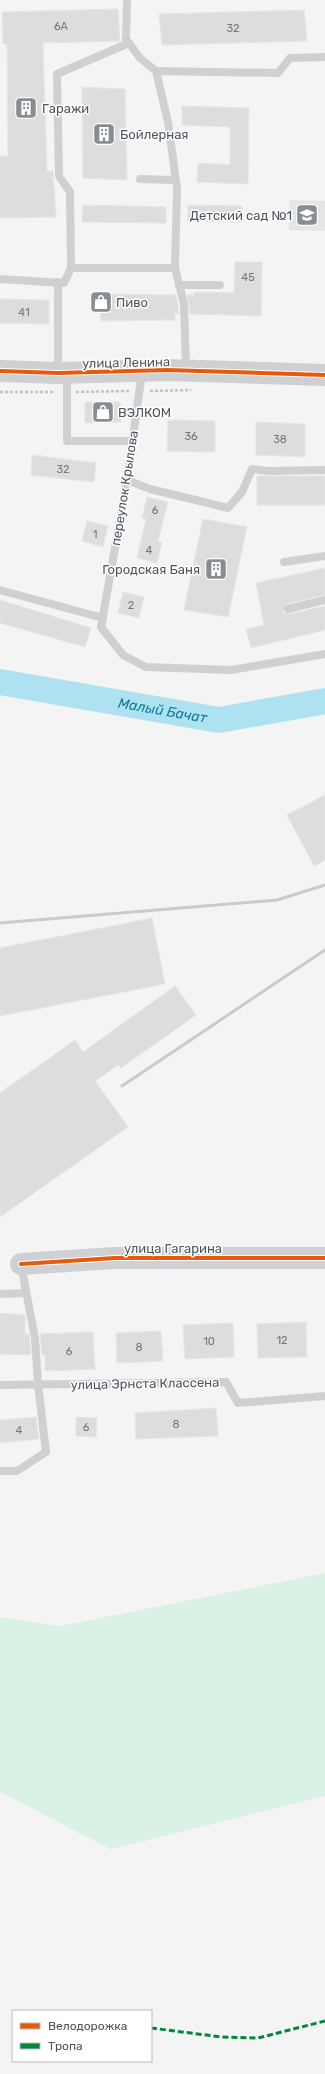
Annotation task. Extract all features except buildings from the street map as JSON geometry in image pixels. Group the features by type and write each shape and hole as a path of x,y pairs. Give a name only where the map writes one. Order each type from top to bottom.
{"street":[{"name":"улица Ленина","path":"0,371 64,379 141,381 191,381 325,375"},
{"name":"улица Гагарина","path":"21,1264 115,1258 325,1258"}],"lane":[{"path":"127,0 126,39 140,58 156,71 168,122 175,180 175,268 184,304 191,381"},
{"path":"0,279 64,283 71,268 70,192 59,176 57,74 129,43"},
{"path":"156,71 278,73 290,58 325,57"},
{"path":"140,179 175,180"},
{"path":"71,268 175,268"},
{"path":"58,282 67,441 132,441"},
{"path":"179,285 220,285"},
{"name":"переулок Крылова","path":"141,381 127,480 101,627 123,655 146,667 231,670 325,654"},
{"path":"127,480 150,489 228,508 242,492 252,468 270,471 325,470"},
{"path":"284,562 325,556"},
{"path":"0,590 102,618"},
{"path":"288,609 325,600"},
{"path":"0,1471 17,1471 46,1452 38,1384 35,1338 21,1264"},
{"path":"0,1294 26,1293"},
{"name":"улица Эрнста Классена","path":"0,1385 226,1382 238,1403 325,1396"}],"path":[{"path":"0,392 64,379 191,381"}],"shaded area":[{"name":"Детский сад №1","path":"289,200 325,201 325,231 289,230"}],"green space":[{"path":"325,1573 325,1796 111,1849 0,1792 0,1617 60,1626"}],"waterway":[{"name":"Малый Бачат","path":"0,682 219,720 325,701"}],"railway":[{"path":"0,923 277,900 325,885"},
{"path":"122,1086 325,950"}],"marked path":[{"path":"152,2028 222,2037 258,2038 325,2021"}],"cycle path":[{"path":"0,371 58,373 167,370 325,375"},
{"path":"21,1264 115,1258 325,1258"}],"place":[{"name":"Гаражи","path":"26,108"},
{"name":"Бойлерная","path":"104,134"},
{"name":"Детский сад №1","path":"307,215"},
{"name":"Пиво","path":"101,302"},
{"name":"ВЭЛКОМ","path":"103,412"},
{"name":"Городская Баня","path":"216,569"}]}
